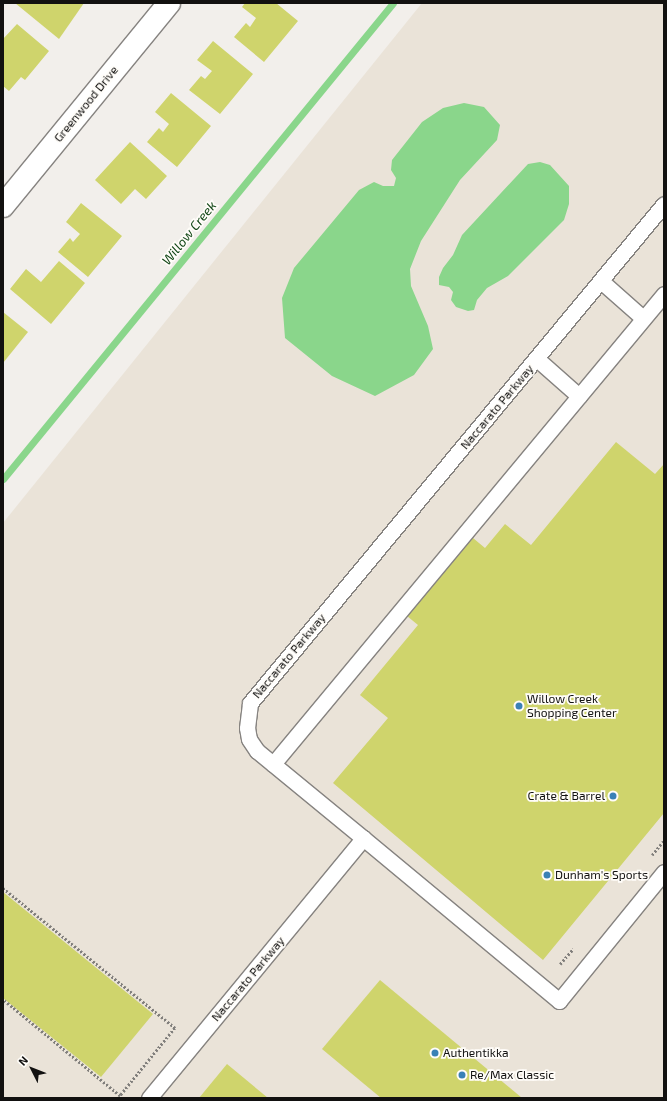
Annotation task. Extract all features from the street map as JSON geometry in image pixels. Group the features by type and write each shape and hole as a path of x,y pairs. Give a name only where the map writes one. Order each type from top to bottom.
{"street":[{"name":"Greenwood Drive","path":"3,206 169,3"}],"lane":[{"name":"Naccarato Parkway","path":"149,1098 363,838 257,751 249,739 246,715 250,703 601,282 664,204"},
{"path":"601,282 644,318"},
{"path":"273,764 664,294"},
{"path":"537,359 579,396"},
{"path":"363,838 559,1001 664,872"}],"path":[{"path":"3,888 175,1028 120,1096 3,1000"}],"shaded area":[{"path":"422,3 664,3 664,1098 3,1098 3,523"},
{"path":"464,103 484,107 500,125 497,140 460,180 421,241 410,269 411,286 428,326 433,349 414,375 375,396 332,376 285,338 282,298 294,268 359,190 374,182 383,186 394,186 396,178 391,170 392,160 422,122 443,108"},
{"path":"540,162 550,165 569,186 569,204 564,220 508,276 487,288 477,300 474,310 468,311 456,307 451,300 453,292 449,287 439,285 439,277 443,268 453,255 462,235 528,164"}],"building":[{"path":"15,3 84,3 59,39"},
{"path":"245,3 276,3 298,21 264,62 234,37 246,23 250,27 256,18 242,7"},
{"path":"17,24 49,51 25,80 21,77 9,91 3,86 3,39"},
{"path":"213,41 253,74 220,114 189,90 201,76 205,79 212,71 197,60"},
{"path":"171,93 211,126 177,167 147,142 159,128 163,132 169,124 155,112"},
{"path":"130,142 167,176 146,199 135,189 121,204 95,180"},
{"path":"81,203 122,236 88,277 58,252 70,238 73,242 80,234 66,222"},
{"path":"59,261 85,283 51,324 10,289 26,269 41,282"},
{"path":"3,312 28,332 3,363"},
{"name":"Willow Creek Shopping Center","path":"616,442 655,474 664,464 664,813 543,960 333,783 388,718 360,695 418,625 407,616 473,538 485,548 505,524 531,545"},
{"path":"3,892 153,1014 101,1077 3,998"},
{"path":"380,980 522,1098 381,1098 322,1049"},
{"path":"227,1064 268,1098 199,1098"}],"waterway":[{"name":"Willow Creek","path":"3,479 393,3"}],"place":[{"name":"Willow Creek Shopping Center","path":"519,706"},
{"name":"Crate & Barrel","path":"613,796"},
{"name":"Dunham's Sports","path":"547,875"},
{"name":"Authentikka","path":"435,1053"},
{"name":"Re/Max Classic","path":"462,1075"}]}
